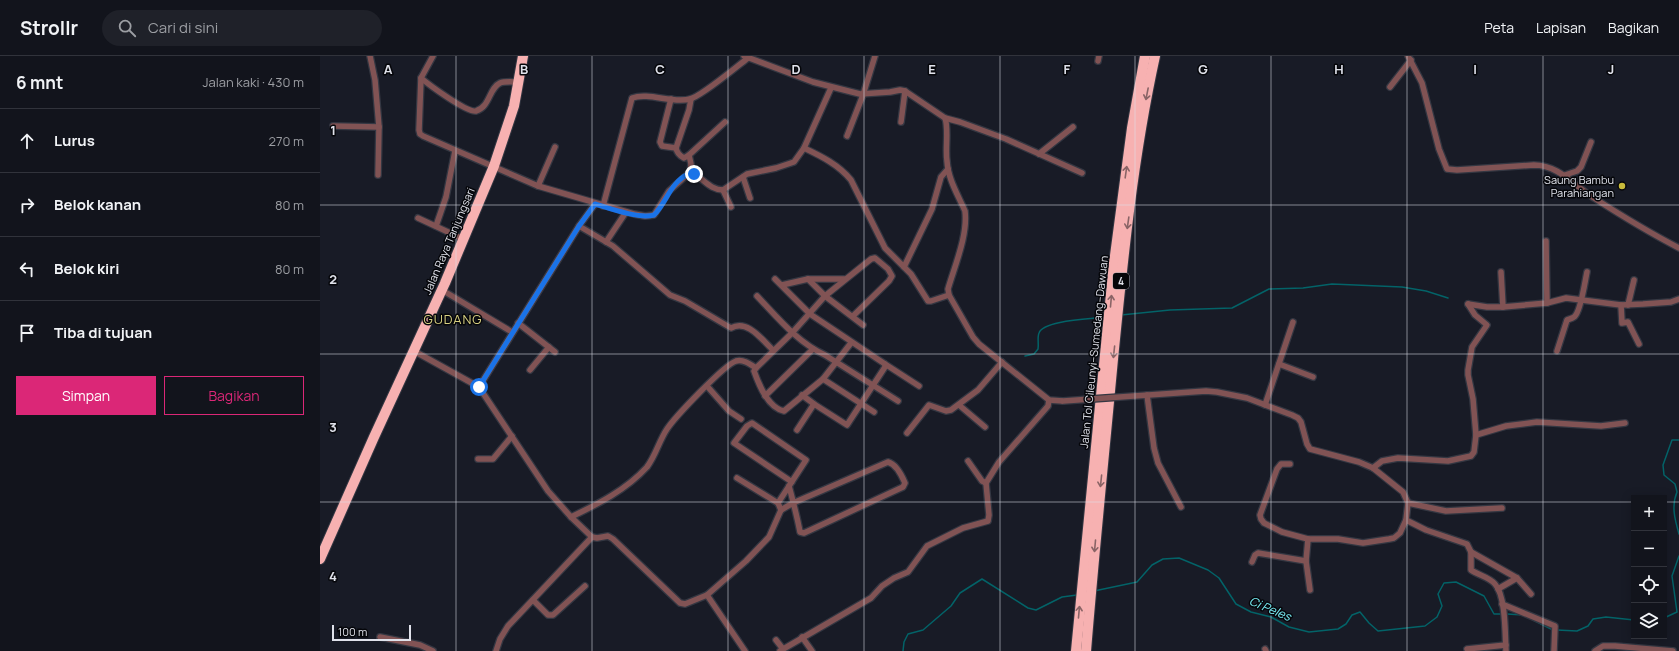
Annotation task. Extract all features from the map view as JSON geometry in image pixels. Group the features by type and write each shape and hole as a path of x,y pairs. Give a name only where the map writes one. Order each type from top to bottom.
{"highway":[{"name":"Jalan Raya Tanjungsari","path":"321,556 374,436 442,290 494,166 506,132 519,82 523,56"},
{"name":"Jalan Tol Cileunyi–Sumedang–Dawuan","path":"1086,651 1099,425 1114,263 1132,128 1145,56"},
{"name":"Jalan Tol Cileunyi–Sumedang–Dawuan","path":"1076,651 1140,130 1155,56"}],"street":[{"path":"370,56 375,80 379,127 378,175"},
{"path":"433,56 421,78 420,134 455,151 494,166 538,186 595,204 646,216 654,215 669,191 685,175 690,173 694,174 713,189 723,190 749,173 787,165 794,162 804,148 831,88"},
{"path":"847,136 863,95 875,56"},
{"path":"603,206 630,101 634,97 690,99 700,94 746,57 831,88 863,95 900,90 905,91 945,118 1006,139 1082,173"},
{"path":"1390,87 1410,58 1422,83 1438,149 1447,169 1457,170 1542,165 1565,175 1592,197 1679,248"},
{"path":"421,78 442,93 474,111 486,104 498,84 504,82 519,82"},
{"path":"900,122 905,91"},
{"path":"671,99 660,142 662,146 676,148"},
{"path":"690,99 689,110 676,148 676,151 681,156 684,158 689,156 724,122"},
{"path":"945,118 948,169 966,217 962,240 948,289 949,295 973,337 979,344 1049,400 1063,401 1213,391 1247,398 1292,415 1298,418 1301,422 1307,444 1313,450 1348,458 1373,468 1403,492 1408,503 1406,520 1400,533 1390,539 1363,543 1338,539 1308,539 1282,532 1264,522 1260,517 1279,466 1281,464 1290,464"},
{"path":"333,126 379,127"},
{"path":"1039,154 1073,127"},
{"path":"1565,175 1577,171 1581,167 1591,142"},
{"path":"538,186 555,147"},
{"path":"804,148 824,158 846,173 851,180 885,248 911,274 929,302 949,295"},
{"path":"436,226 446,197 455,151"},
{"path":"689,156 691,164 690,173"},
{"path":"904,268 932,209 941,177 948,169"},
{"path":"743,177 750,198"},
{"path":"723,190 731,207"},
{"path":"479,387 579,226 595,204"},
{"path":"606,242 626,212"},
{"path":"418,218 463,239"},
{"path":"579,226 606,242 670,295 685,301 731,328 736,325 749,327 773,350"},
{"path":"1546,241 1547,304"},
{"path":"851,343 823,379 783,411 777,408 765,396 754,371 756,368 792,333 825,296 844,279 873,258 877,259 892,274 889,281 852,316"},
{"path":"1501,272 1502,307"},
{"path":"1557,351 1566,321 1576,316 1581,301 1587,272"},
{"path":"775,279 810,314 851,343 919,386"},
{"path":"782,285 808,279 844,279"},
{"path":"808,279 825,296 863,325"},
{"path":"1628,305 1634,280"},
{"path":"442,290 512,332"},
{"path":"757,296 792,333 813,349 898,401"},
{"path":"1373,468 1382,461 1398,458 1448,461 1471,456 1474,452 1476,435 1473,399 1468,370 1472,348 1487,325 1475,315 1468,304 1487,308 1547,304 1566,298 1581,301 1628,305 1671,302 1679,299"},
{"path":"1621,305 1622,323 1628,322 1639,344"},
{"path":"1264,405 1293,322"},
{"path":"518,323 555,352"},
{"path":"530,370 549,347"},
{"path":"765,396 813,349"},
{"path":"414,351 479,387 548,490 571,517 592,537 597,538 608,536 613,539 680,603 685,604 707,595 746,561 769,537 781,510 793,502 888,462 891,462 895,466 905,483 903,487 804,533 800,532 793,502 790,484 734,443 747,426 752,423 806,459 806,462 790,484 778,503"},
{"path":"571,517 602,502 627,485 646,468 655,456 666,430 682,411 707,386 735,361 742,360 756,368"},
{"path":"907,433 929,405 946,411 952,410 960,405 978,390 1002,362"},
{"path":"802,395 847,425 885,367 885,364"},
{"path":"1279,364 1313,377"},
{"path":"823,379 874,412"},
{"path":"707,386 729,411 741,419"},
{"path":"1147,395 1154,448 1158,463 1181,507"},
{"path":"776,640 782,650 871,598 882,586 894,578 908,572 927,546 963,528 988,521 989,515 986,483 999,462 1048,406 1049,400"},
{"path":"797,430 814,404"},
{"path":"960,405 984,427"},
{"path":"1476,435 1506,426 1537,422 1602,426 1625,423"},
{"path":"478,459 493,458 512,436"},
{"path":"968,461 982,481 986,483"},
{"path":"737,478 778,503 781,510"},
{"path":"1408,503 1446,512 1502,508"},
{"path":"1406,520 1426,530 1467,544 1471,552 1471,570 1491,581 1498,589 1503,611 1506,651"},
{"path":"496,651 505,630 559,570 592,537"},
{"path":"1308,539 1306,561 1310,590"},
{"path":"1471,552 1517,578 1531,594"},
{"path":"1252,562 1255,555 1258,553 1272,554 1306,561"},
{"path":"1498,589 1517,578"},
{"path":"533,600 548,615 553,616 585,586"},
{"path":"707,595 744,651"},
{"path":"1502,604 1554,625 1554,651"},
{"path":"380,637 420,645 433,651"},
{"path":"802,637 812,651"},
{"path":"1468,651 1467,649 1506,644"},
{"path":"1595,651 1603,646 1675,651 1679,650"}],"waterway":[{"path":"1121,315 1170,310 1232,308 1269,289 1303,288 1332,284 1402,287 1426,291 1448,298"},
{"path":"1025,356 1034,354 1038,349 1039,333 1042,329 1049,325 1105,317"},
{"name":"Ci Peles","path":"1679,440 1672,440 1663,465 1664,475 1675,484 1677,492 1674,508 1679,534"},
{"name":"Ci Peles","path":"1667,617 1677,612 1672,576 1679,556"},
{"name":"Ci Peles","path":"1094,591 1137,582 1152,565 1163,559 1179,558 1208,570 1219,578 1236,604 1251,612 1271,617 1289,627 1309,632 1338,629 1346,624 1352,615 1360,612 1378,631 1425,626 1437,617 1442,606 1438,594 1444,583 1456,582 1484,596 1494,614 1503,614"},
{"name":"Ci Peles","path":"903,651 904,642 908,634 923,630 951,606 960,593 982,579 1028,608 1036,610 1062,597 1077,595"},
{"name":"Ci Peles","path":"1507,614 1523,615"},
{"name":"Ci Peles","path":"1557,630 1577,631 1588,626 1593,619 1606,617 1631,620"},
{"name":"Ci Peles","path":"1533,620 1553,630"}],"place":[{"name":"Saung Bambu Parahiangan","path":"1622,186"}],"district":[{"name":"GUDANG","path":"453,319"}],"route":[{"path":"479,387 579,226 595,204 634,214 646,216 654,215 669,191 680,179 690,173 694,174"}]}
